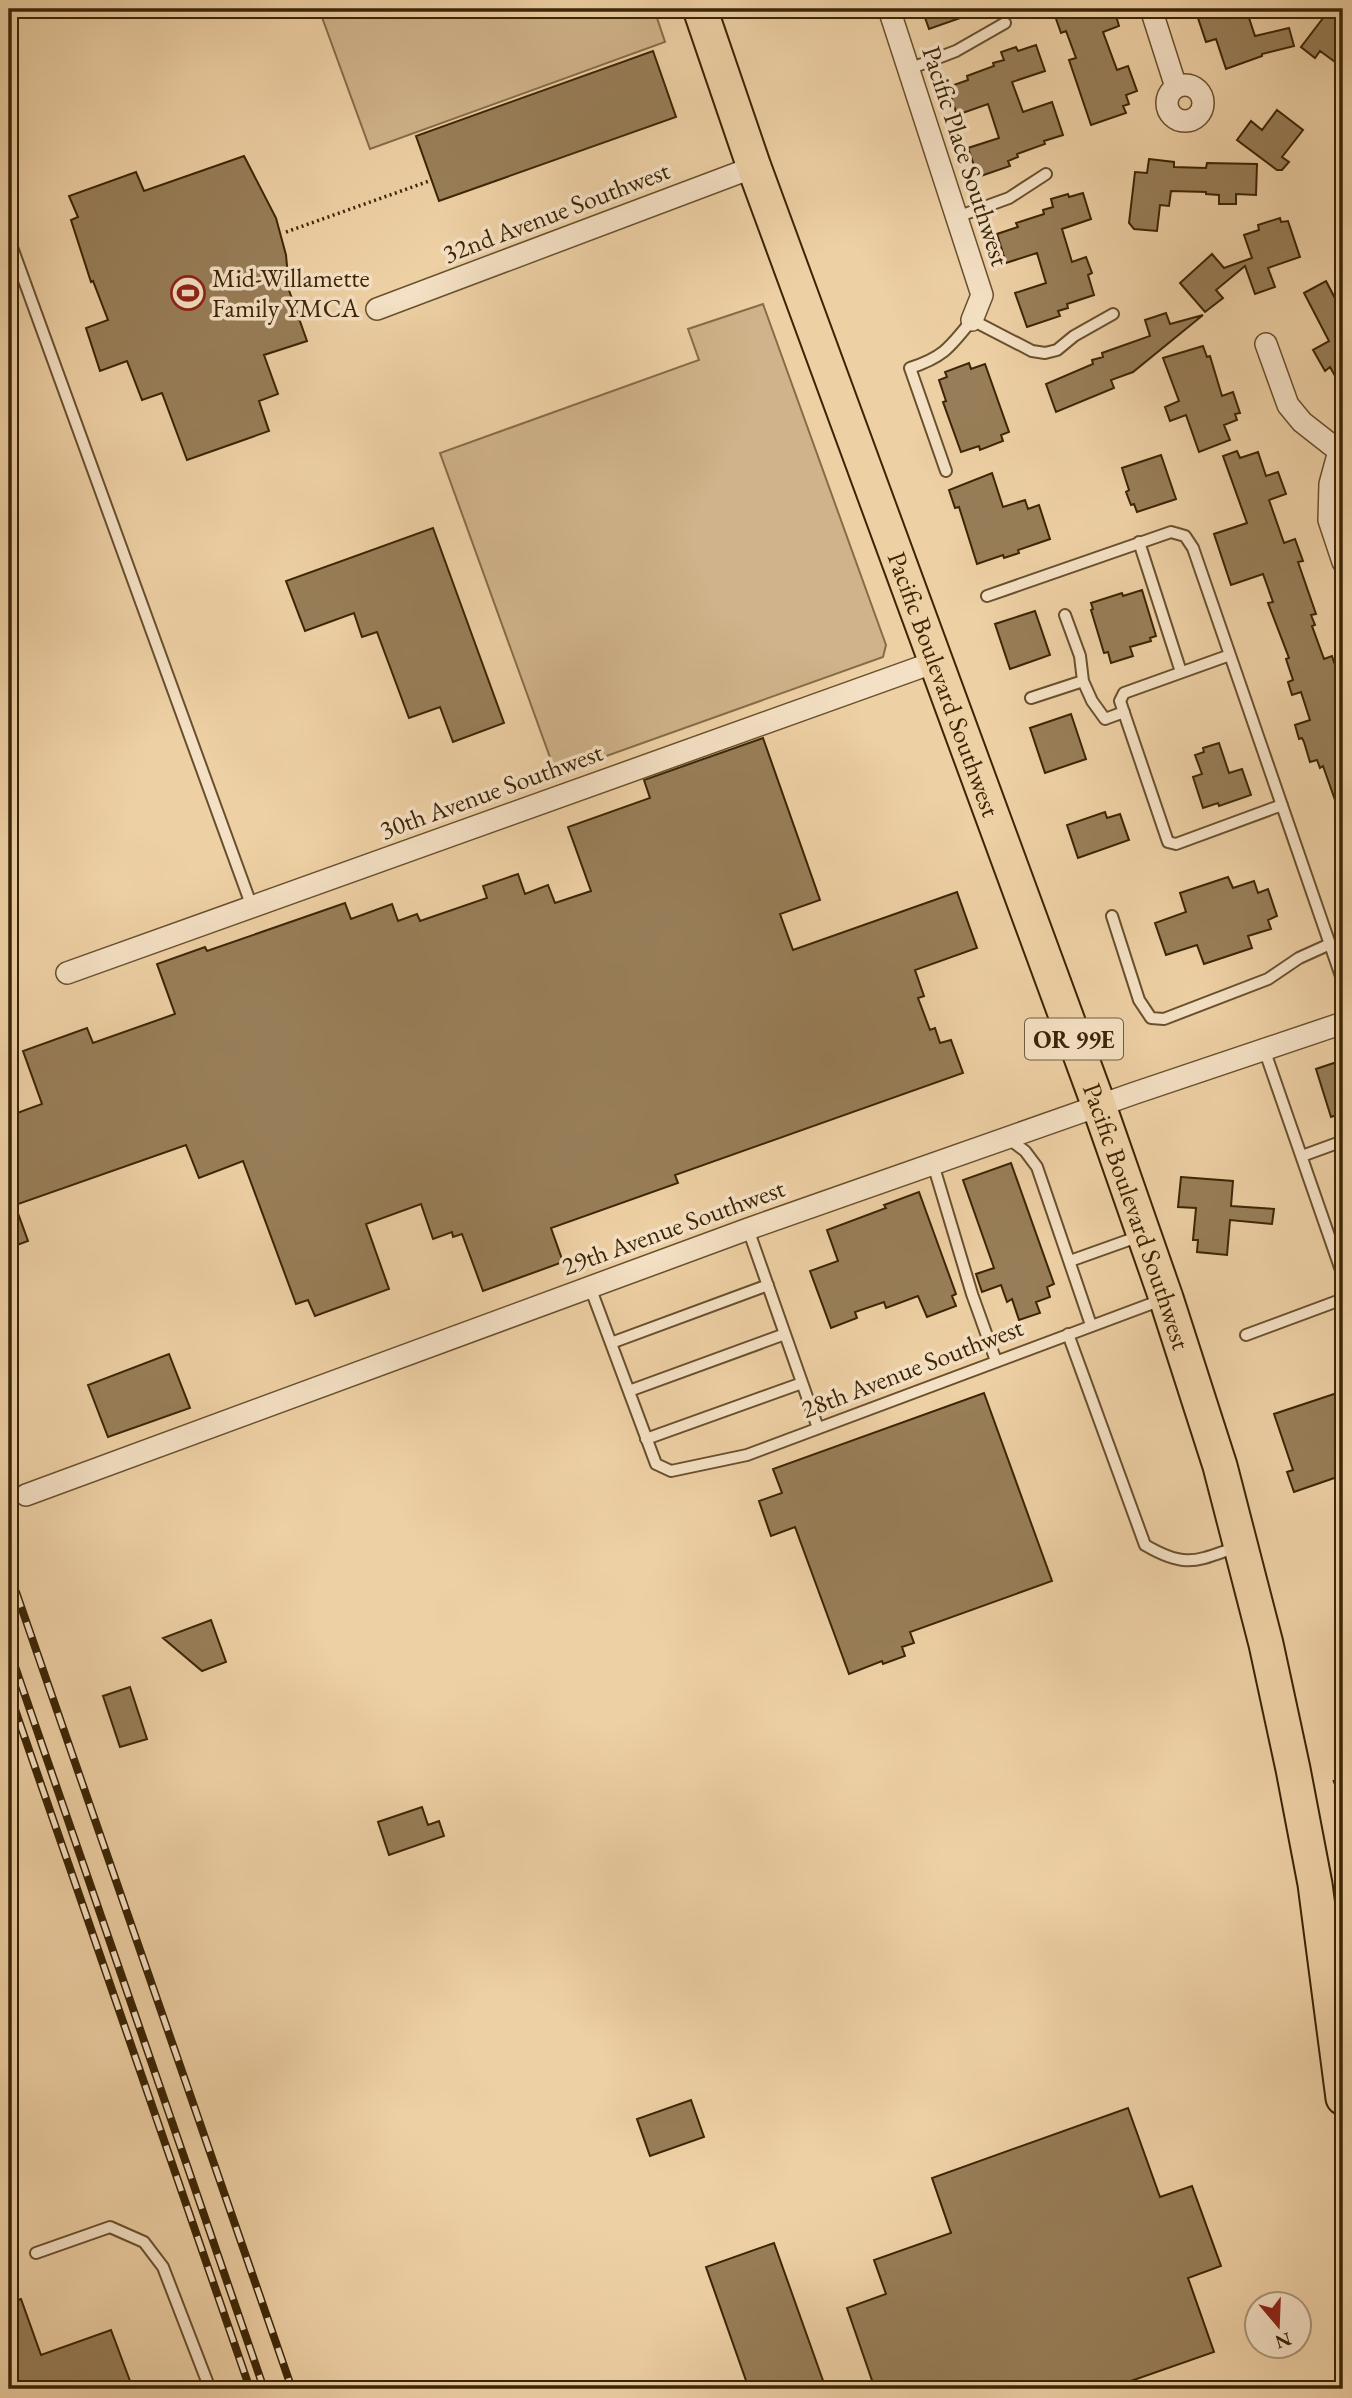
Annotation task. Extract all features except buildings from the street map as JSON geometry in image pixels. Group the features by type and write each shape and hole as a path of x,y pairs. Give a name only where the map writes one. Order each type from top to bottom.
{"main road":[{"name":"Pacific Boulevard Southwest","path":"700,9 754,167 1099,1106 1166,1298 1220,1466 1284,1726 1315,1884 1328,1935 1343,2098"}],"street":[{"name":"Pacific Place Southwest","path":"889,9 982,295 972,320"},
{"path":"1151,9 1176,87"},
{"name":"32nd Avenue Southwest","path":"377,309 754,167"},
{"path":"1266,344 1288,405 1302,422 1341,449 1330,484 1329,520 1343,562"},
{"name":"30th Avenue Southwest","path":"67,973 935,662"},
{"name":"29th Avenue Southwest","path":"26,1495 748,1229 1343,1023"}],"lane":[{"path":"909,69 956,51 1005,23"},
{"path":"957,218 1009,198 1046,174"},
{"path":"9,239 252,907"},
{"path":"946,471 911,368 932,361 947,351 972,320 1032,351 1045,353 1057,350 1074,336 1114,314"},
{"path":"986,596 1171,532 1185,536 1193,548 1343,982"},
{"path":"1139,542 1181,672"},
{"path":"1065,615 1080,656 1083,681 1092,701 1104,719 1124,712"},
{"path":"1230,655 1124,693 1121,701 1168,842 1176,844 1282,805"},
{"path":"1031,698 1083,681"},
{"path":"1112,916 1139,1000 1151,1018 1164,1019 1268,979 1298,958 1330,944"},
{"path":"1264,1049 1343,1276"},
{"path":"1007,1138 1025,1151 1037,1167 1091,1325"},
{"path":"1302,1156 1343,1141"},
{"path":"933,1164 972,1294 996,1361"},
{"path":"748,1229 818,1428"},
{"path":"1070,1261 1144,1235"},
{"path":"611,1343 768,1285"},
{"path":"590,1287 646,1439 802,1383"},
{"name":"28th Avenue Southwest","path":"646,1439 656,1464 671,1471 747,1455 1166,1298"},
{"path":"1246,1335 1343,1299"},
{"path":"629,1391 785,1334"},
{"path":"1068,1334 1145,1545 1163,1556 1192,1562 1240,1546"},
{"path":"36,2253 110,2227 144,2242 163,2267 210,2389"}],"path":[{"path":"286,232 432,180"},
{"path":"1333,1782 1343,1779"}],"shaded area":[{"path":"319,9 654,9 665,42 370,149"},
{"path":"763,304 886,645 883,657 556,774 440,453 699,360 688,329"}],"railway":[{"path":"16,1592 292,2389"},
{"path":"9,1649 264,2389"},
{"path":"9,1692 250,2389"}],"place":[{"name":"Mid-Willamette Family YMCA","path":"188,293"}]}
